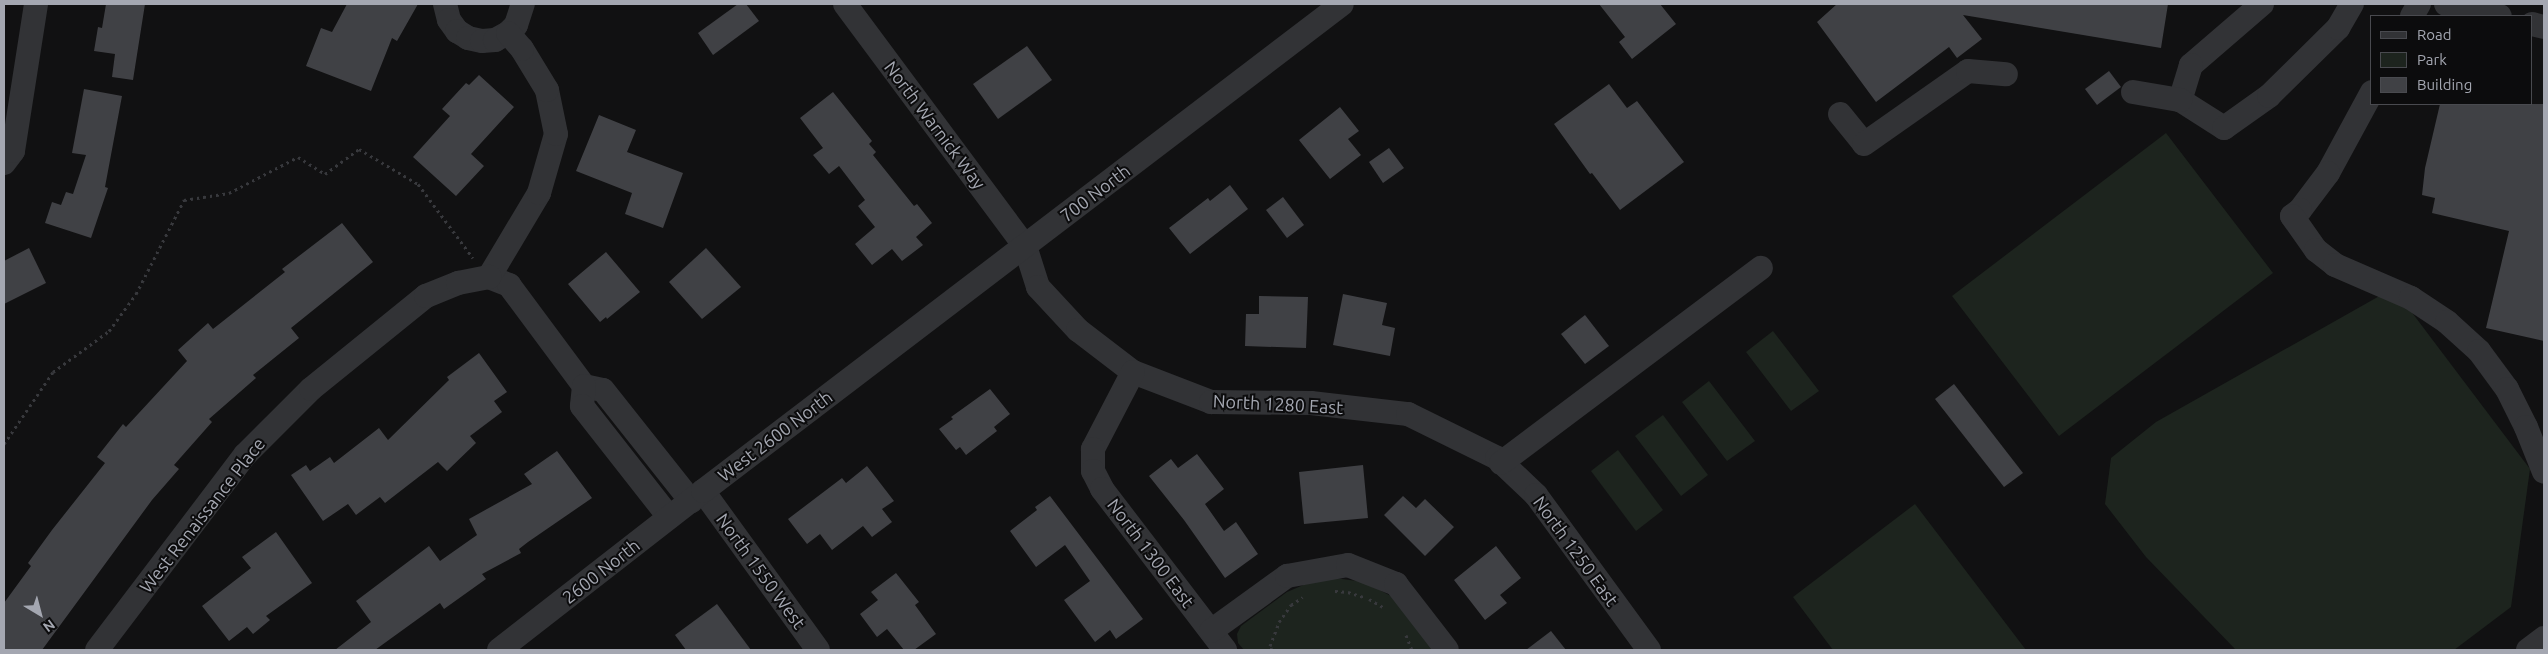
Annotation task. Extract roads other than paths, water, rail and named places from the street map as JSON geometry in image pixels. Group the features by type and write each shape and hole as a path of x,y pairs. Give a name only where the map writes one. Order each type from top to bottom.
{"street":[{"path":"4,164 13,151 36,4"},
{"path":"445,4 449,20 457,31 468,38 489,40 508,33 516,25 523,4"},
{"name":"North Warnick Way","path":"845,4 1025,246"},
{"name":"700 North","path":"848,382 1342,4"},
{"path":"2180,100 2191,64 2262,4"},
{"path":"2133,92 2180,100 2224,128 2269,96 2338,28 2352,4"},
{"path":"2413,15 2419,4"},
{"path":"2446,4 2496,15"},
{"path":"508,33 522,49 547,90 556,134 539,193 489,278 509,285 584,386 582,406 669,517"},
{"path":"1840,114 1864,144 1968,71 2006,74"},
{"path":"2370,96 2328,173 2300,210 2292,216 2316,250 2335,265 2411,298 2447,322 2479,351 2507,389 2526,426 2544,472"},
{"name":"North 1280 East","path":"1025,246 1038,287 1078,330 1132,372 1211,402 1311,403 1408,414 1499,461"},
{"path":"1499,461 1761,268"},
{"name":"West Renaissance Place","path":"97,650 246,455 311,389 426,296 458,283 489,278"},
{"name":"North 1300 East","path":"1132,372 1093,449 1093,471 1102,489 1225,650"},
{"name":"West 2600 North","path":"697,496 848,382"},
{"name":"North 1550 West","path":"584,386 603,390 697,496 818,650"},
{"name":"North 1250 East","path":"1499,461 1536,495 1649,650"},
{"name":"2600 North","path":"499,650 697,496"},
{"path":"1211,631 1287,576 1348,565 1396,584 1447,650"},
{"path":"2528,650 2544,638"}]}
